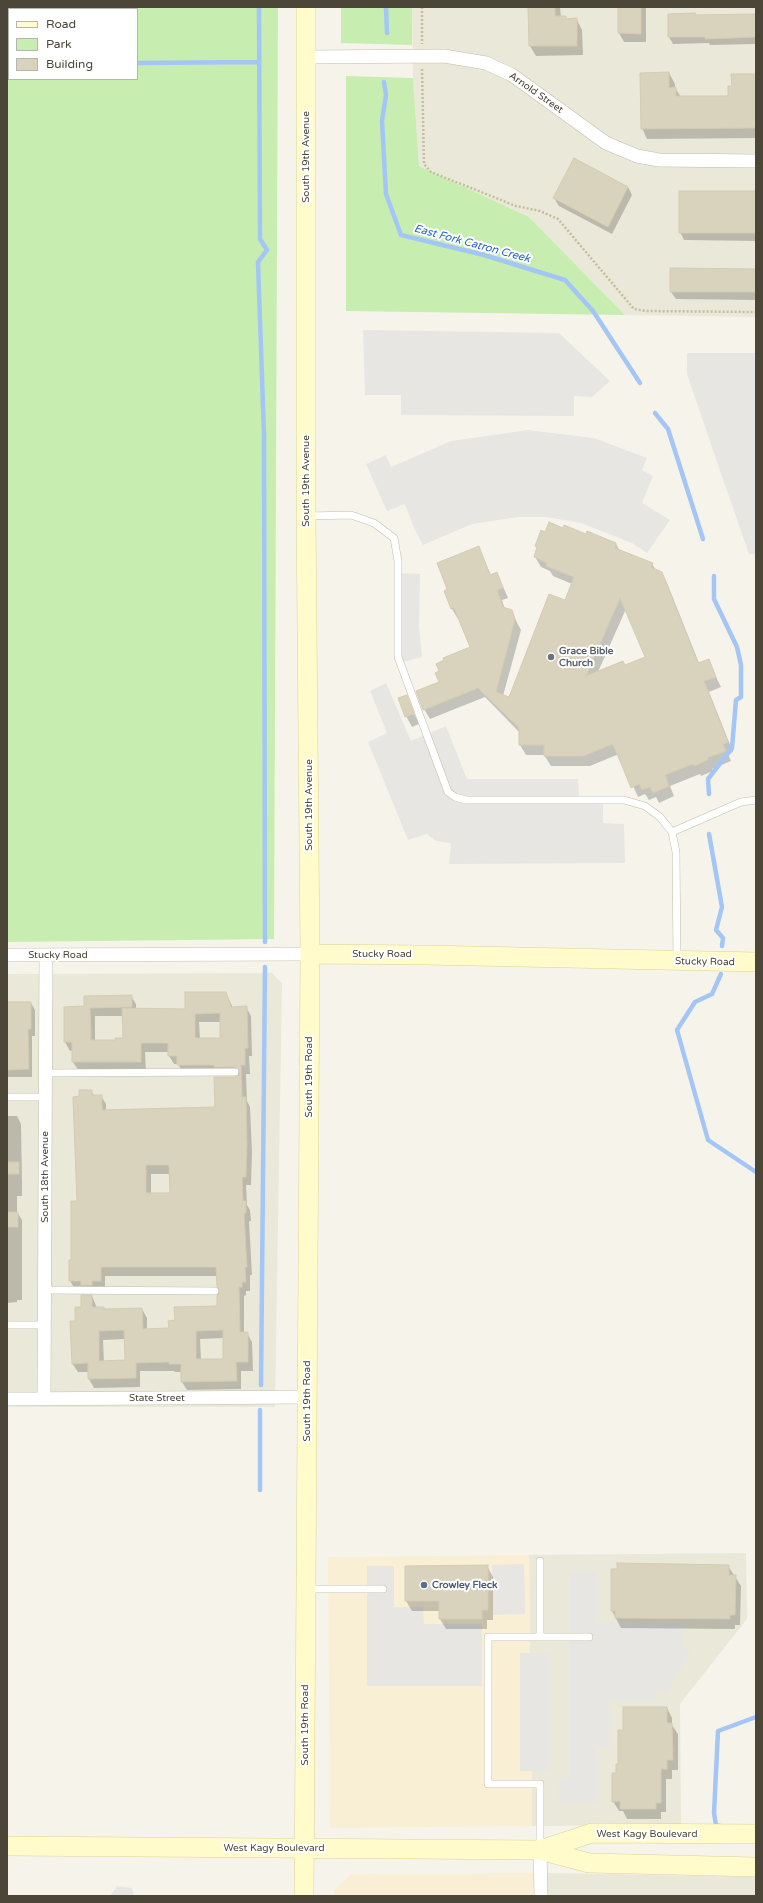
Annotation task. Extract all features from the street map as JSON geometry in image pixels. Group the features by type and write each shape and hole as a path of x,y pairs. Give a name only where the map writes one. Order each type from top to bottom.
{"main road":[{"name":"South 19th Avenue","path":"306,7 306,516 310,954"},
{"name":"Stucky Road","path":"310,954 426,954 677,962 756,962"},
{"name":"South 19th Road","path":"304,1848 310,954"},
{"name":"West Kagy Boulevard","path":"540,1850 592,1833 756,1834"},
{"name":"West Kagy Boulevard","path":"7,1846 540,1850 589,1863 756,1867"},
{"path":"304,1848 304,1896"},
{"path":"647,1864 678,1860 756,1861"}],"street":[{"name":"Arnold Street","path":"306,57 444,56 486,63 512,75 606,143 637,156 659,160 756,161"},
{"name":"Stucky Road","path":"7,955 310,954"},
{"name":"South 18th Avenue","path":"44,1398 46,955"},
{"name":"State Street","path":"7,1398 307,1397"},
{"path":"540,1850 541,1896"}],"lane":[{"path":"306,516 351,515 374,523 394,538 398,561 398,657 448,792 455,797 466,800 624,800 645,806 660,817 672,832 676,852 677,962"},
{"path":"672,832 740,802 756,800"},
{"path":"45,1073 235,1072"},
{"path":"7,1097 45,1097"},
{"path":"44,1290 215,1291"},
{"path":"7,1325 44,1324"},
{"path":"540,1561 540,1637"},
{"path":"305,1589 383,1589"},
{"path":"540,1850 540,1784 488,1784 488,1637 589,1637"}],"path":[{"path":"422,7 424,164 431,172 516,206 540,211 558,220 583,247 634,308 646,312 756,312"}],"shaded area":[{"path":"412,7 756,7 756,317 625,315 529,217 419,166 413,78"},
{"path":"363,330 559,333 610,381 592,397 574,396 574,416 401,415 401,395 365,395"},
{"path":"687,353 756,353 756,554 749,554 718,465 687,374"},
{"path":"528,430 594,438 647,458 642,470 653,476 642,503 670,520 647,553 632,543 581,523 546,517 518,517 472,524 423,545 414,528 405,504 387,511 366,464 386,455 391,467 451,441"},
{"path":"398,573 420,574 419,626 422,657 400,663"},
{"path":"386,683 411,741 446,726 467,779 578,779 579,800 603,800 603,823 624,824 625,863 449,864 451,843 436,841 427,834 408,840 368,742 387,733 370,691"},
{"path":"272,973 282,983 275,1407 7,1407 7,974"},
{"path":"746,1553 747,1619 680,1704 681,1825 532,1826 529,1555"},
{"path":"529,1555 532,1826 330,1828 328,1557"},
{"path":"524,1564 525,1614 493,1615 492,1565"},
{"path":"367,1566 394,1566 394,1607 423,1607 424,1624 482,1624 482,1686 367,1686"},
{"path":"570,1572 597,1572 597,1622 683,1623 683,1647 690,1652 666,1694 655,1688 655,1699 609,1700 609,1748 597,1748 597,1803 559,1803 559,1779 570,1778"},
{"path":"520,1653 549,1653 549,1771 520,1771"},
{"path":"547,1873 756,1877 756,1896 547,1896"},
{"path":"547,1873 547,1896 334,1896 334,1890 351,1874"},
{"path":"117,1886 132,1888 134,1896 110,1896"}],"green space":[{"path":"7,7 278,7 274,939 7,942"},
{"path":"341,7 412,7 412,45 341,43"},
{"path":"346,76 413,78 419,166 529,217 625,315 346,311"}],"building":[{"path":"528,7 555,7 555,16 566,16 566,19 577,18 577,46 529,46"},
{"path":"618,7 641,7 641,34 618,33"},
{"path":"695,13 695,15 756,14 756,37 705,39 705,37 668,37 668,14"},
{"path":"669,72 669,88 676,87 676,96 728,96 728,86 732,86 731,74 756,74 756,128 641,129 640,73"},
{"path":"574,158 628,187 608,227 553,198"},
{"path":"679,191 756,191 756,233 679,233"},
{"path":"670,268 756,269 756,292 670,292"},
{"path":"549,522 563,528 564,525 586,534 587,531 616,543 615,548 653,563 651,567 662,572 698,663 709,659 716,677 704,681 728,742 723,744 726,751 707,758 708,760 694,766 693,764 665,775 669,786 653,793 650,787 642,790 639,784 631,788 613,744 583,756 544,756 544,745 519,745 519,728 478,688 423,710 416,691 439,682 435,673 439,671 436,664 444,660 443,658 470,647 454,608 451,609 444,591 447,589 437,563 479,546 490,575 497,572 503,588 497,590 503,607 512,610 515,619 496,692 509,697 549,594 565,600 574,577 546,566 547,563 534,557 537,547 535,546 541,530 545,532","holes":["620,598 645,657 625,665 623,661 586,676"]},
{"path":"407,695 414,714 405,717 398,698"},
{"path":"185,992 226,992 231,1007 247,1006 248,1048 245,1048 245,1065 241,1065 242,1097 246,1097 246,1177 242,1177 243,1201 246,1201 246,1213 244,1213 247,1267 245,1267 246,1282 242,1282 242,1287 239,1287 240,1332 248,1332 248,1362 236,1362 237,1381 181,1382 181,1364 169,1364 169,1362 136,1363 136,1378 88,1379 88,1363 72,1364 70,1321 75,1321 75,1307 81,1307 81,1295 92,1295 92,1307 104,1307 104,1309 142,1308 143,1329 169,1328 168,1321 175,1320 174,1307 217,1306 217,1296 220,1291 217,1286 216,1267 101,1267 101,1281 92,1281 92,1285 81,1285 81,1281 69,1281 69,1260 71,1260 71,1201 77,1201 73,1097 79,1096 79,1090 92,1090 92,1095 102,1095 102,1110 215,1107 214,1077 235,1077 239,1075 240,1072 235,1067 214,1067 214,1065 177,1065 177,1056 168,1056 168,1043 141,1043 141,1062 72,1062 72,1042 64,1042 64,1007 84,1006 84,996 132,995 132,1007 90,1008 91,1040 115,1040 115,1038 123,1038 122,1008 185,1009","holes":["220,1013 220,1038 195,1038 195,1014","146,1165 169,1165 170,1193 146,1193","124,1330 125,1360 99,1361 99,1331","223,1330 223,1359 196,1359 196,1331"]},
{"path":"7,1002 31,1002 31,1029 28,1029 29,1069 7,1070"},
{"path":"7,1162 19,1162 19,1174 7,1174"},
{"path":"7,1212 18,1212 18,1227 7,1227"},
{"path":"617,1563 729,1565 729,1575 736,1575 735,1615 730,1615 730,1619 615,1618 615,1611 611,1611 611,1569 617,1569"},
{"path":"488,1565 488,1610 482,1610 482,1619 439,1619 439,1601 405,1601 405,1566"},
{"path":"623,1707 667,1707 667,1723 672,1723 673,1760 667,1760 667,1769 661,1769 661,1803 656,1803 656,1809 620,1809 620,1801 612,1802 612,1773 616,1773 616,1764 618,1764 618,1730 623,1730"}],"waterway":[{"path":"259,7 260,239 267,250 258,262 264,435 265,942"},
{"name":"East Fork Catron Creek","path":"386,7 387,33"},
{"path":"138,63 258,62"},
{"name":"East Fork Catron Creek","path":"384,82 386,95 382,121 386,194 401,235 484,255 565,280 593,311 640,383"},
{"name":"East Fork Catron Creek","path":"655,413 668,429 703,539"},
{"name":"East Fork Catron Creek","path":"709,794 708,779 732,748 736,700 741,697 741,665 737,647 714,599 714,576"},
{"name":"East Fork Catron Creek","path":"709,834 722,907 716,930 723,938 722,946"},
{"path":"261,1385 265,967"},
{"name":"East Fork Catron Creek","path":"721,974 712,994 695,1002 677,1030 708,1140 756,1172"},
{"path":"260,1410 260,1490"},
{"name":"East Fork Catron Creek","path":"720,1826 716,1825 714,1813 718,1731 756,1717"}],"place":[{"name":"Grace Bible Church","path":"551,657"},
{"name":"Crowley Fleck","path":"424,1585"}]}
